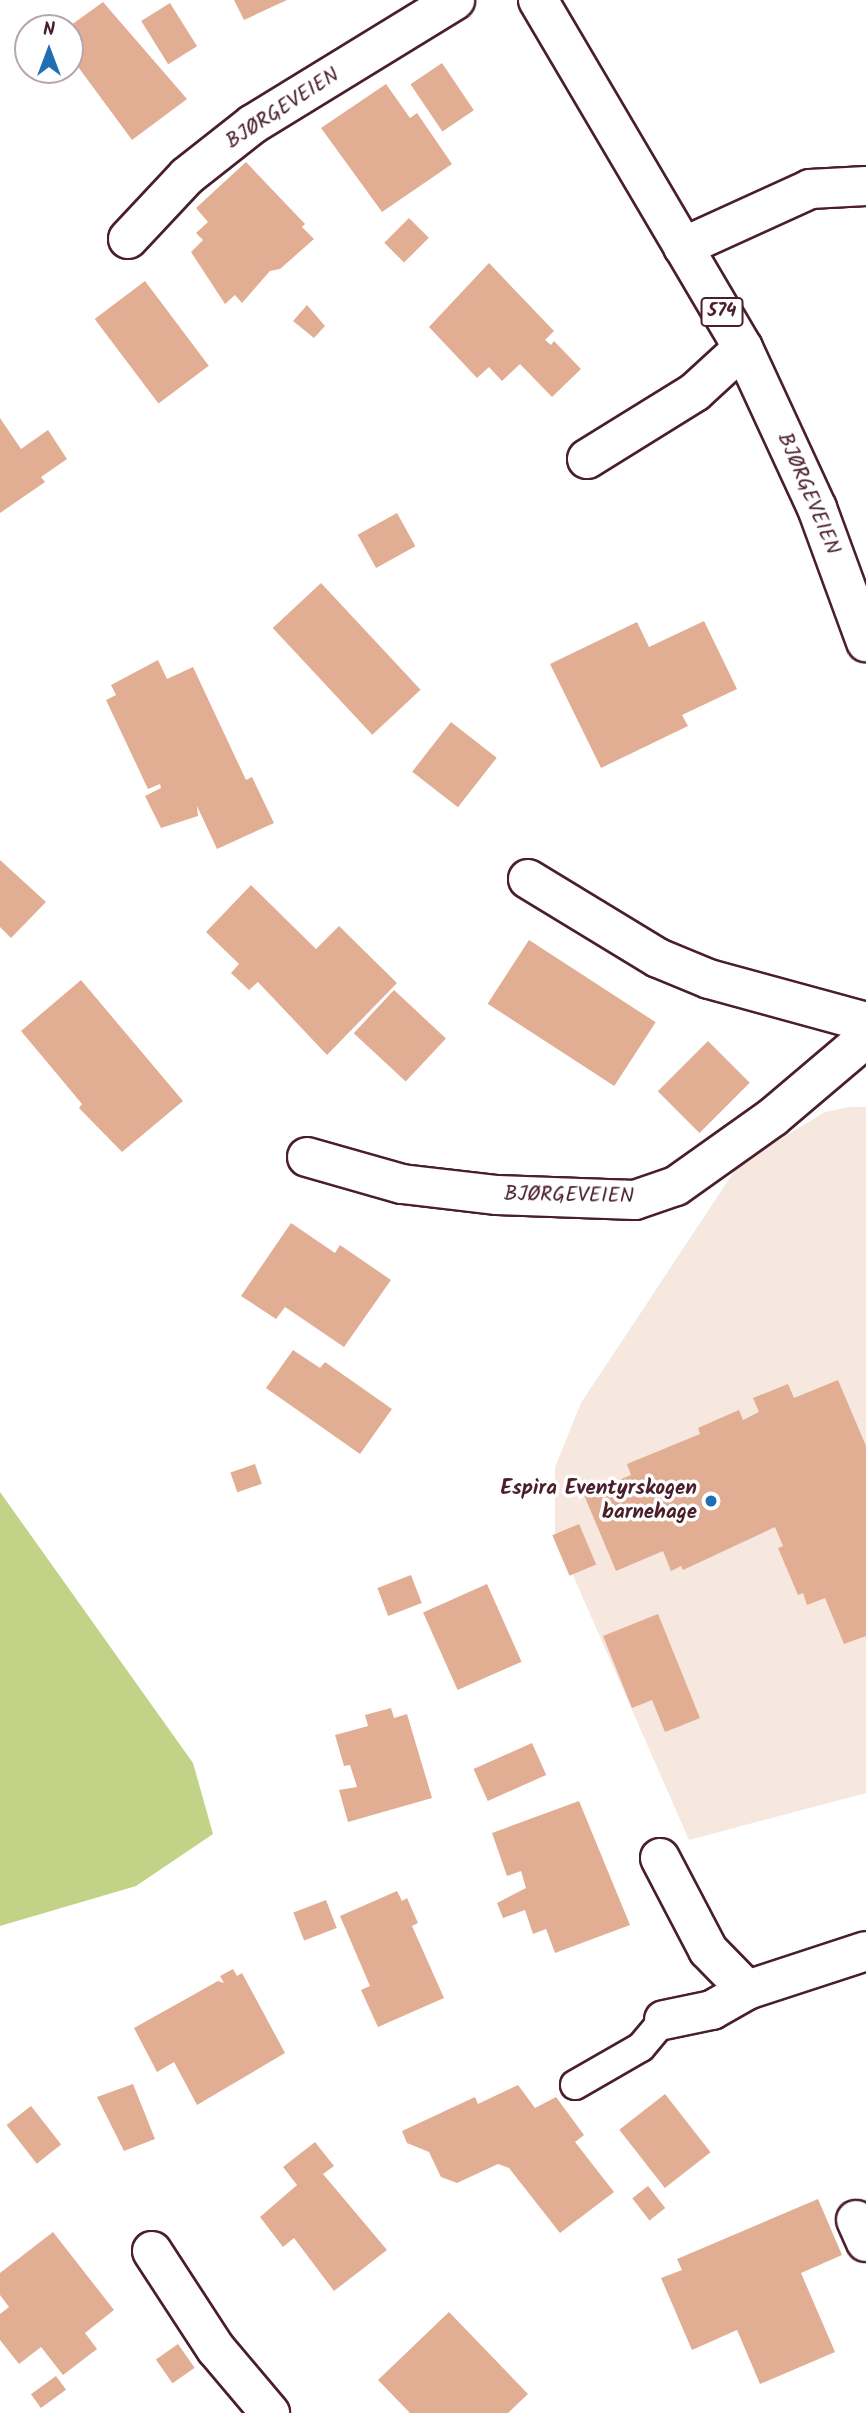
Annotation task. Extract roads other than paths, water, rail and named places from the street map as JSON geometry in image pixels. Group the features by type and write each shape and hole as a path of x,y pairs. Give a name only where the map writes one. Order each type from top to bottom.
{"street":[{"name":"BJØRGEVEIEN","path":"128,239 187,176 253,124 455,0"},
{"name":"BJØRGEVEIEN","path":"538,0 743,348 817,508 866,642"},
{"path":"683,247 810,189 866,187"},
{"path":"587,459 695,391 743,348"},
{"path":"528,879 671,963 709,979 866,1022"},
{"name":"BJØRGEVEIEN","path":"307,1157 402,1184 497,1195 635,1200 676,1186 773,1118 866,1038"},
{"path":"660,1858 708,1950 747,1990"},
{"path":"664,2020 712,2010 747,1990 866,1951"},
{"path":"152,2251 216,2349 270,2413"}],"lane":[{"path":"575,2085 641,2047 664,2020"}],"place":[{"name":"Espira Eventyrskogen barnehage","path":"711,1501"}]}
